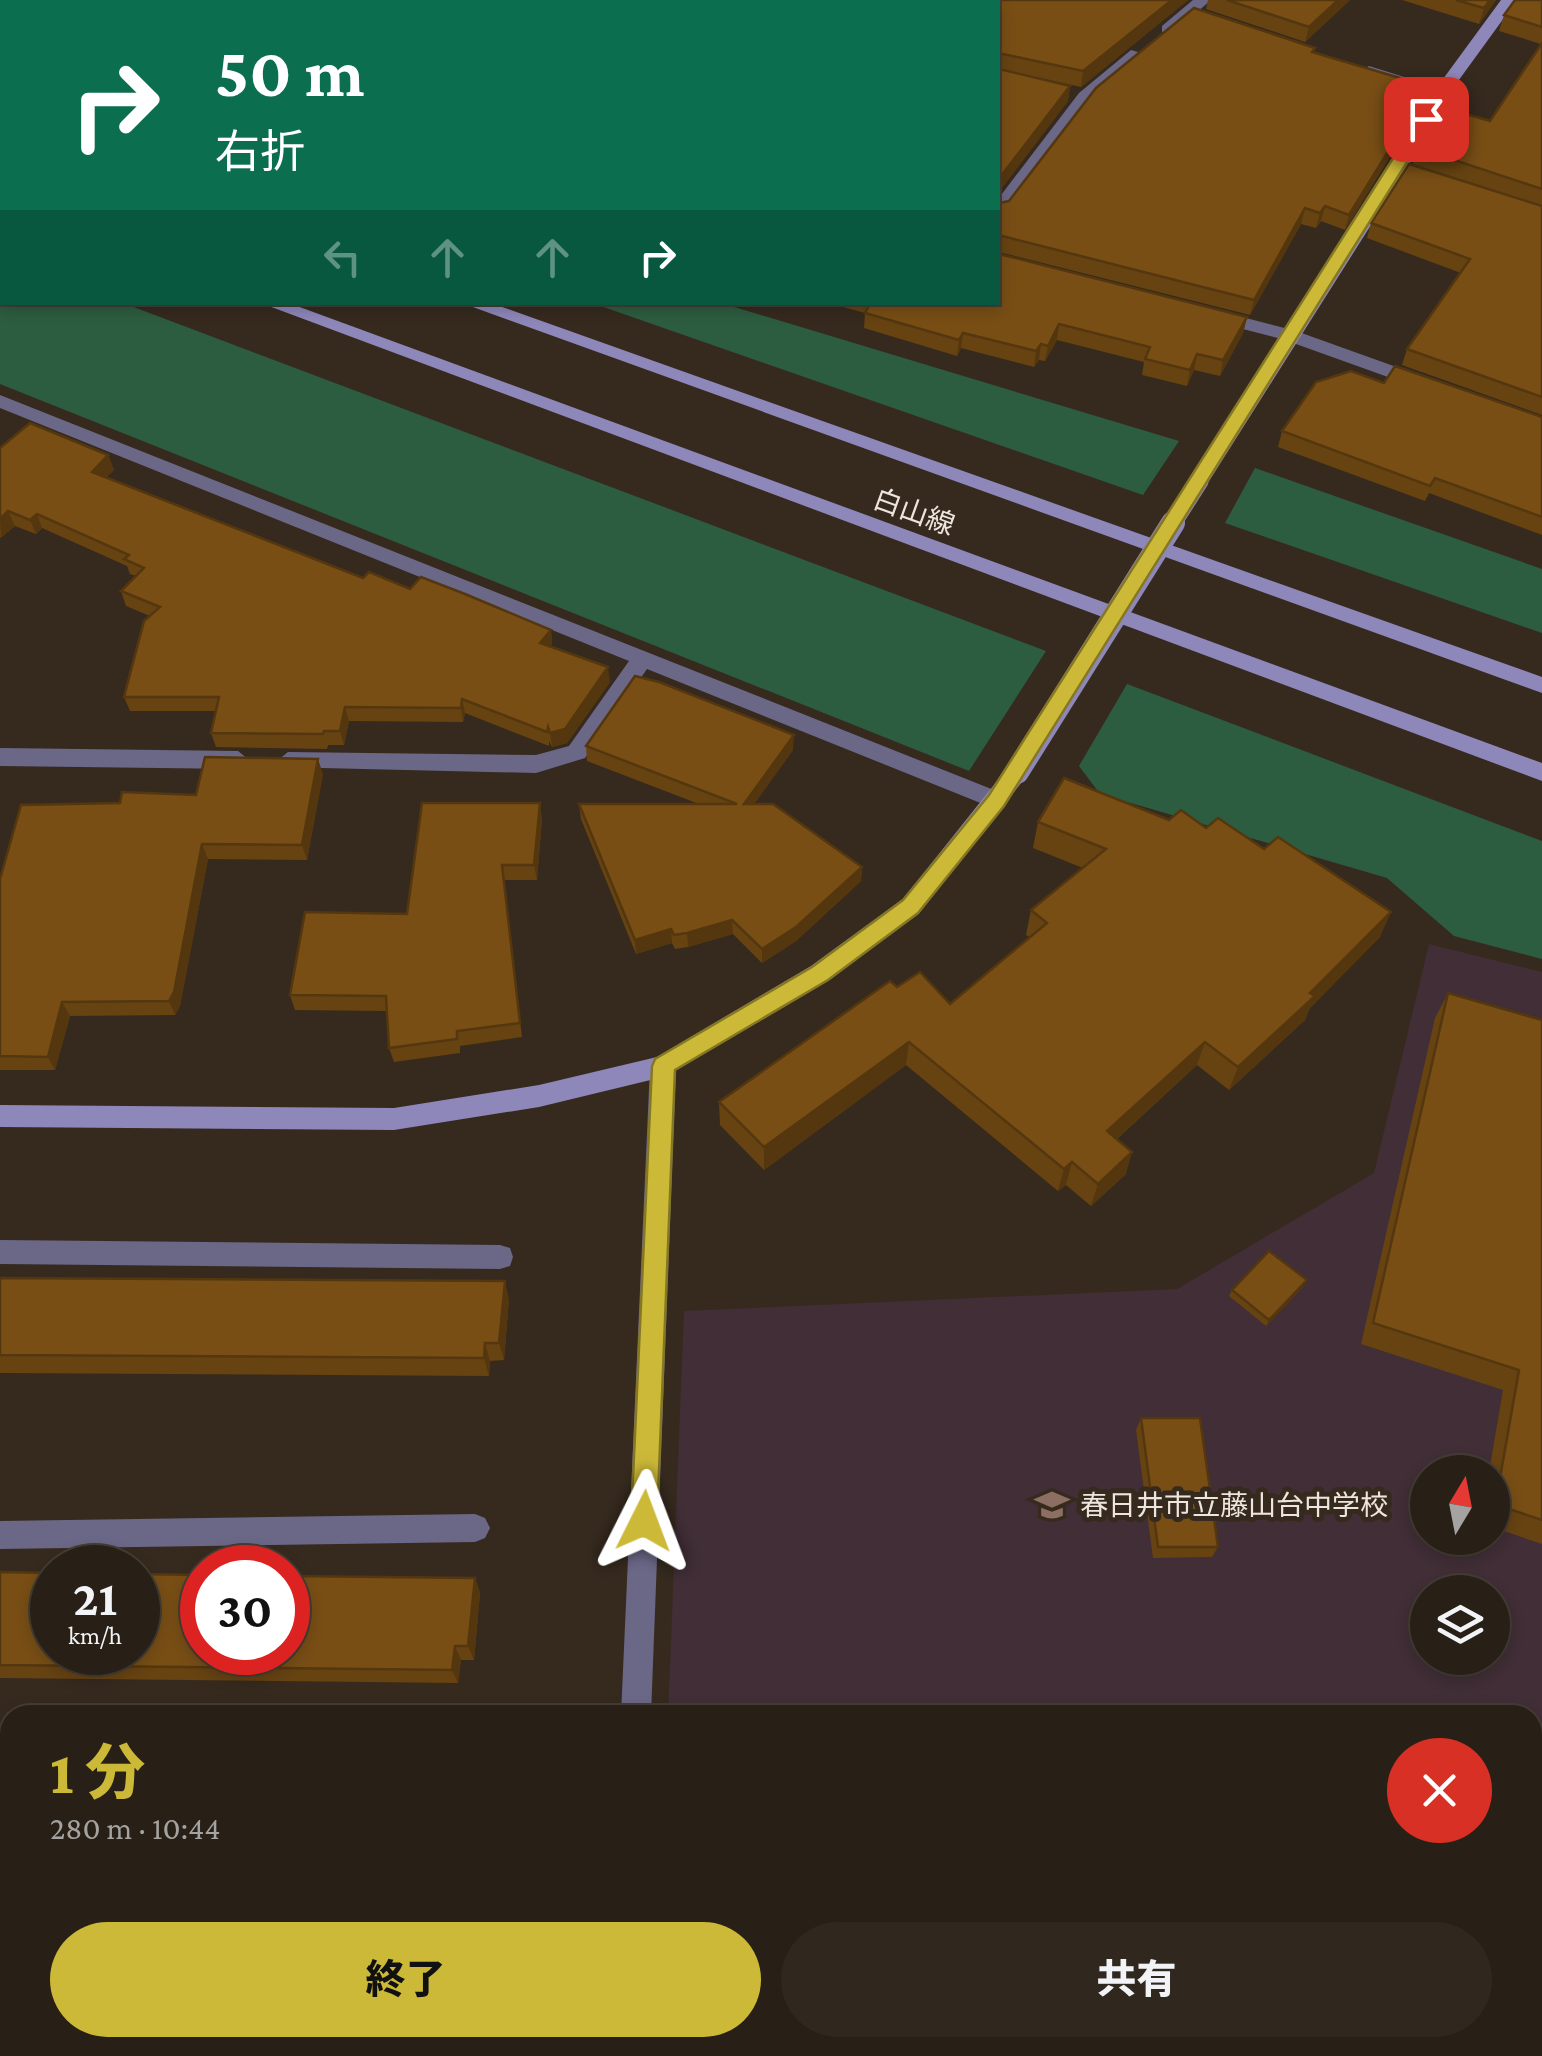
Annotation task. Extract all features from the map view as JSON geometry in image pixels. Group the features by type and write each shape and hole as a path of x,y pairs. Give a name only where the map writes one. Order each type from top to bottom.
{"street":[{"path":"1000,207 1076,95 1203,0"},
{"path":"0,1116 394,1119 540,1096 663,1066 820,973 910,906 1018,772 1289,335 1407,171 1440,94 1509,0"},
{"path":"1188,13 1206,18"},
{"path":"1350,65 1440,94"},
{"name":"白山線","path":"275,305 1542,772"},
{"name":"白山線","path":"476,305 1542,686"},
{"path":"1198,312 1289,335 1434,387"},
{"path":"0,400 996,800"},
{"path":"0,757 536,764 577,752 642,659"},
{"path":"636,1705 663,1066"},
{"path":"0,1252 500,1257"},
{"path":"0,1535 475,1528"}],"shaded area":[{"name":"春日井市立藤山台中学校","path":"1429,944 1542,972 1542,1705 668,1705 684,1311 1177,1289 1374,1173"}],"green space":[{"path":"0,305 128,305 1046,651 969,771 0,384"},
{"path":"598,305 728,305 1179,441 1143,495"},
{"path":"1255,468 1542,569 1542,633 1225,523"},
{"path":"1127,684 1542,841 1542,959 1454,936 1387,878 1100,794 1079,766"}],"building":[{"path":"1000,0 1172,0 1083,71 1000,53"},
{"path":"1227,0 1338,0 1309,27"},
{"path":"1456,0 1490,0 1484,8"},
{"path":"1515,0 1542,0 1542,27 1504,15"},
{"path":"1194,8 1315,48 1312,52 1400,78 1390,93 1419,101 1349,215 1325,206 1320,213 1305,208 1254,300 1000,236 1000,203 1009,201 1096,88"},
{"path":"1542,43 1542,189 1418,148 1441,107 1490,121"},
{"path":"1000,69 1070,86 1000,177"},
{"path":"1409,164 1542,206 1542,397 1407,349 1470,259 1371,223"},
{"path":"1000,254 1247,317 1223,360 1197,354 1190,370 1145,359 1150,347 1059,324 1048,346 1041,344 1036,351 963,333 959,340 865,313 869,305 1000,305"},
{"path":"1395,366 1542,417 1542,517 1435,478 1430,486 1282,431 1316,382 1351,371 1384,383"},
{"path":"30,423 108,455 92,472 363,578 369,572 410,589 421,577 551,630 540,643 608,667 565,729 550,733 548,727 547,732 462,699 461,708 345,707 340,731 323,734 211,733 219,697 124,697 144,621 160,607 121,591 144,568 124,559 129,555 37,514 30,520 8,511 0,519 0,448"},
{"path":"635,676 794,735 744,804 773,804 862,867 796,927 762,949 732,920 687,933 674,935 671,929 635,940 579,804 737,804 586,746"},
{"path":"205,757 318,759 302,845 202,844 174,992 169,1001 62,1002 48,1057 0,1056 0,879 21,805 120,803 122,792 196,795"},
{"path":"1064,778 1169,820 1181,810 1206,828 1218,818 1264,849 1278,837 1391,912 1310,993 1315,996 1238,1067 1205,1042 1107,1131 1132,1152 1098,1184 1072,1162 1064,1169 909,1042 764,1147 719,1102 890,981 897,987 920,972 950,1004 1047,923 1031,910 1106,849 1038,822"},
{"path":"422,803 540,803 534,865 502,865 520,1023 457,1031 457,1039 389,1048 386,996 290,995 305,912 407,914"},
{"path":"1448,993 1542,1020 1542,1520 1510,1509 1510,1455 1504,1455 1519,1370 1373,1323"},
{"path":"1269,1251 1307,1280 1269,1320 1232,1290"},
{"path":"0,1278 505,1281 499,1343 485,1343 484,1358 0,1355"},
{"path":"1141,1418 1200,1418 1218,1547 1158,1547"},
{"path":"0,1572 30,1573 30,1665 0,1665"},
{"path":"160,1574 180,1575 180,1667 160,1667"},
{"path":"310,1576 475,1578 468,1646 455,1646 452,1670 310,1668"}],"place":[{"name":"春日井市立藤山台中学校","path":"1052,1505"}],"route":[{"path":"644,1521 663,1066 820,973 910,906 996,800 1018,772 1426,119"}]}
